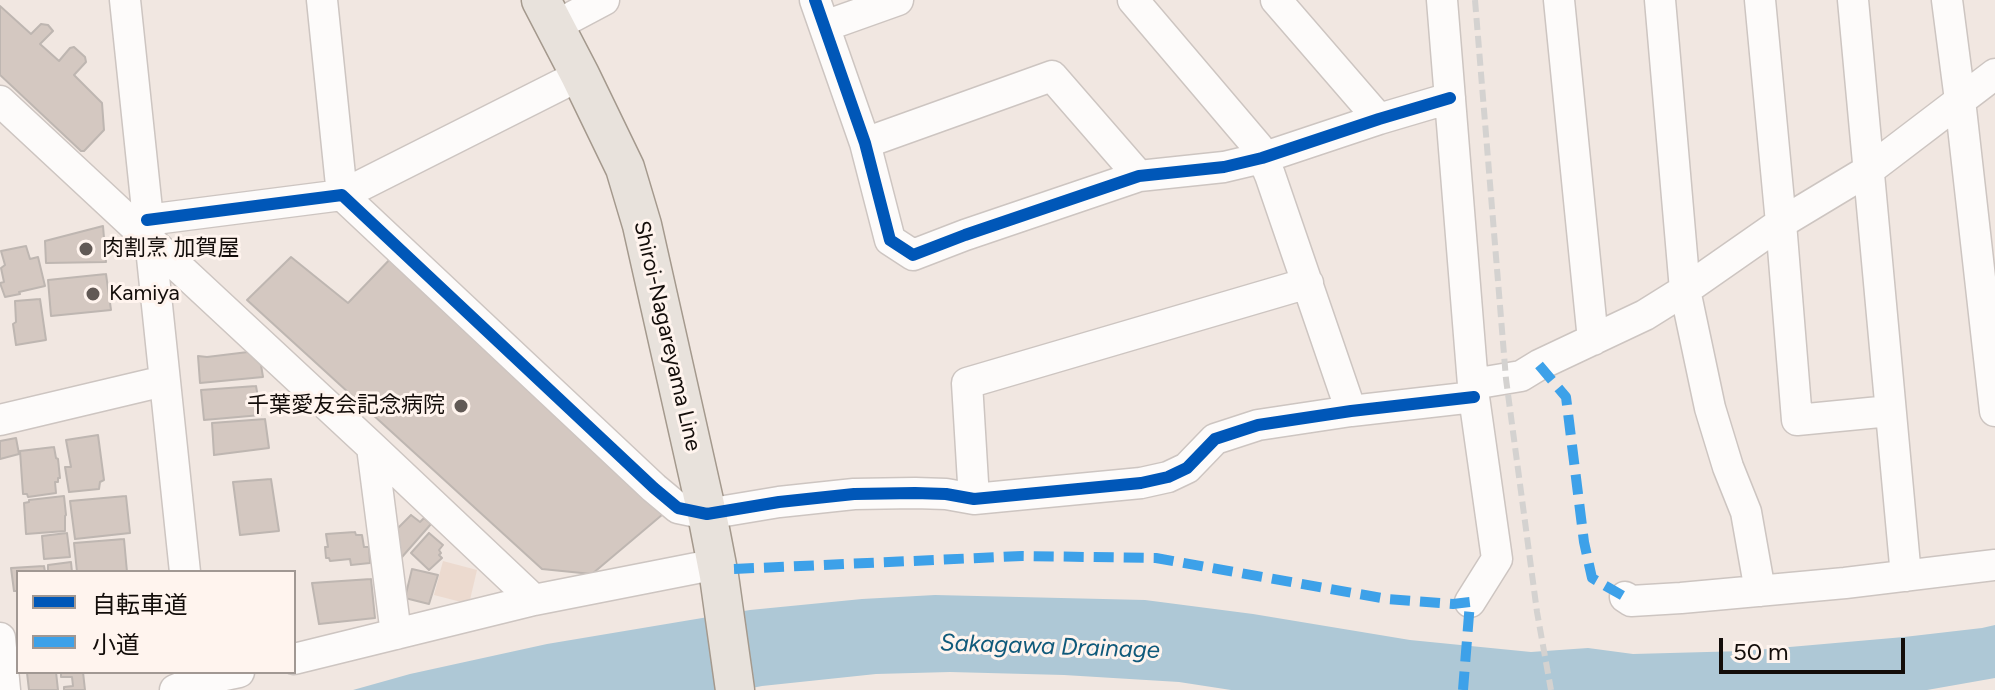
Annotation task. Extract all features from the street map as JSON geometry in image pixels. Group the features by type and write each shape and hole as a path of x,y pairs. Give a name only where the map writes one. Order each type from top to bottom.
{"main road":[{"name":"Shiroi-Nagareyama Line","path":"548,13 625,168 642,225 707,514 735,690"}],"street":[{"path":"125,0 185,570"},
{"path":"322,0 342,195 654,488 678,508 707,514 854,494 946,494 974,499 1141,483 1168,477 1187,468 1215,439 1258,425 1474,391 1521,376 1645,315 1685,290 1781,223 1869,170 1995,74"},
{"path":"548,13 604,0"},
{"path":"898,0 820,13 865,143 890,240 913,255 1139,176 1224,167 1262,158 1450,98"},
{"path":"1276,0 1379,119"},
{"path":"1442,0 1474,391 1497,559 1470,602"},
{"path":"1559,0 1593,340"},
{"path":"1660,0 1685,290 1710,408 1746,512 1760,591"},
{"path":"1760,0 1797,420 1890,411"},
{"path":"1853,0 1906,576"},
{"path":"1947,0 1995,411"},
{"path":"1137,1 1258,147 1351,411"},
{"path":"148,231 342,195 580,75"},
{"path":"865,143 1052,76 1139,176"},
{"path":"0,101 148,231 534,600"},
{"path":"974,499 967,383 1308,283"},
{"path":"0,420 164,381"},
{"path":"372,447 396,634"},
{"path":"1625,597 1631,601 1760,591 1995,565"},
{"path":"296,659 534,600 718,570"},
{"path":"0,638 5,690"},
{"path":"191,683 230,674"}],"shaded area":[{"path":"443,561 477,570 469,604 434,595"}],"water":[{"name":"Sakagawa Drainage","path":"935,595 1145,600 1410,640 1531,652 1588,648 1633,654 1744,651 1904,637 1995,625 1995,678 1927,690 1231,690 1179,682 950,672 876,674 742,690 353,690 410,674 547,644 750,610"}],"building":[{"path":"0,6 31,34 41,24 48,25 53,31 40,44 59,61 74,47 85,57 86,62 74,75 102,103 104,130 84,151 0,75"},
{"path":"103,226 106,262 46,263 45,241"},
{"path":"26,246 30,259 38,257 45,286 5,297 0,283 4,282 1,268 5,265 1,251"},
{"name":"千葉愛友会記念病院","path":"394,255 669,509 592,574 542,569 247,300 291,257 348,303"},
{"path":"106,274 111,310 51,316 48,280"},
{"path":"40,299 46,340 16,345 13,324 16,322 15,301"},
{"path":"248,352 261,365 263,377 200,383 198,356"},
{"path":"256,386 261,415 204,420 201,390"},
{"path":"265,419 269,448 214,455 212,423"},
{"path":"98,435 104,480 100,482 99,489 69,492 65,467 71,467 66,440"},
{"path":"16,438 19,454 0,459 0,441"},
{"path":"54,447 60,478 55,482 56,493 28,497 23,494 20,451"},
{"path":"271,479 279,531 240,535 233,482"},
{"path":"64,496 65,531 26,534 24,503"},
{"path":"126,496 130,533 75,539 70,501"},
{"path":"411,515 420,522 424,518 431,524 402,557 395,550 394,532"},
{"path":"355,532 362,535 364,547 369,547 370,563 351,565 350,559 330,561 326,558 326,534"},
{"path":"67,533 70,557 44,559 42,536"},
{"path":"429,533 443,545 439,550 442,558 429,570 411,553"},
{"path":"124,539 127,570 77,570 74,543"},
{"path":"71,562 72,570 48,570 48,565"},
{"path":"44,566 45,570 16,570 14,591 11,568"},
{"path":"412,569 438,575 429,604 405,598"},
{"path":"371,579 375,618 319,624 312,583"},
{"path":"27,674 56,674 58,690 29,690"},
{"path":"61,674 83,674 85,690 64,690 64,687 73,686 72,677 61,677"}],"railway":[{"path":"1475,0 1506,379 1537,612 1551,690"}],"marked path":[{"path":"1539,365 1566,397 1584,542 1592,578 1625,597"},
{"path":"734,569 1022,556 1156,558 1387,599 1453,604 1470,602 1463,690"}],"cycle path":[{"path":"815,0 865,143 890,240 913,255 1139,176 1224,167 1262,158 1450,98"},
{"path":"147,220 342,195 654,488 678,508 707,514 854,494 946,494 974,499 1141,483 1168,477 1187,468 1215,439 1258,425 1474,397"}],"place":[{"name":"肉割烹 加賀屋","path":"86,249"},
{"name":"Kamiya","path":"93,294"},
{"name":"千葉愛友会記念病院","path":"461,406"}]}
